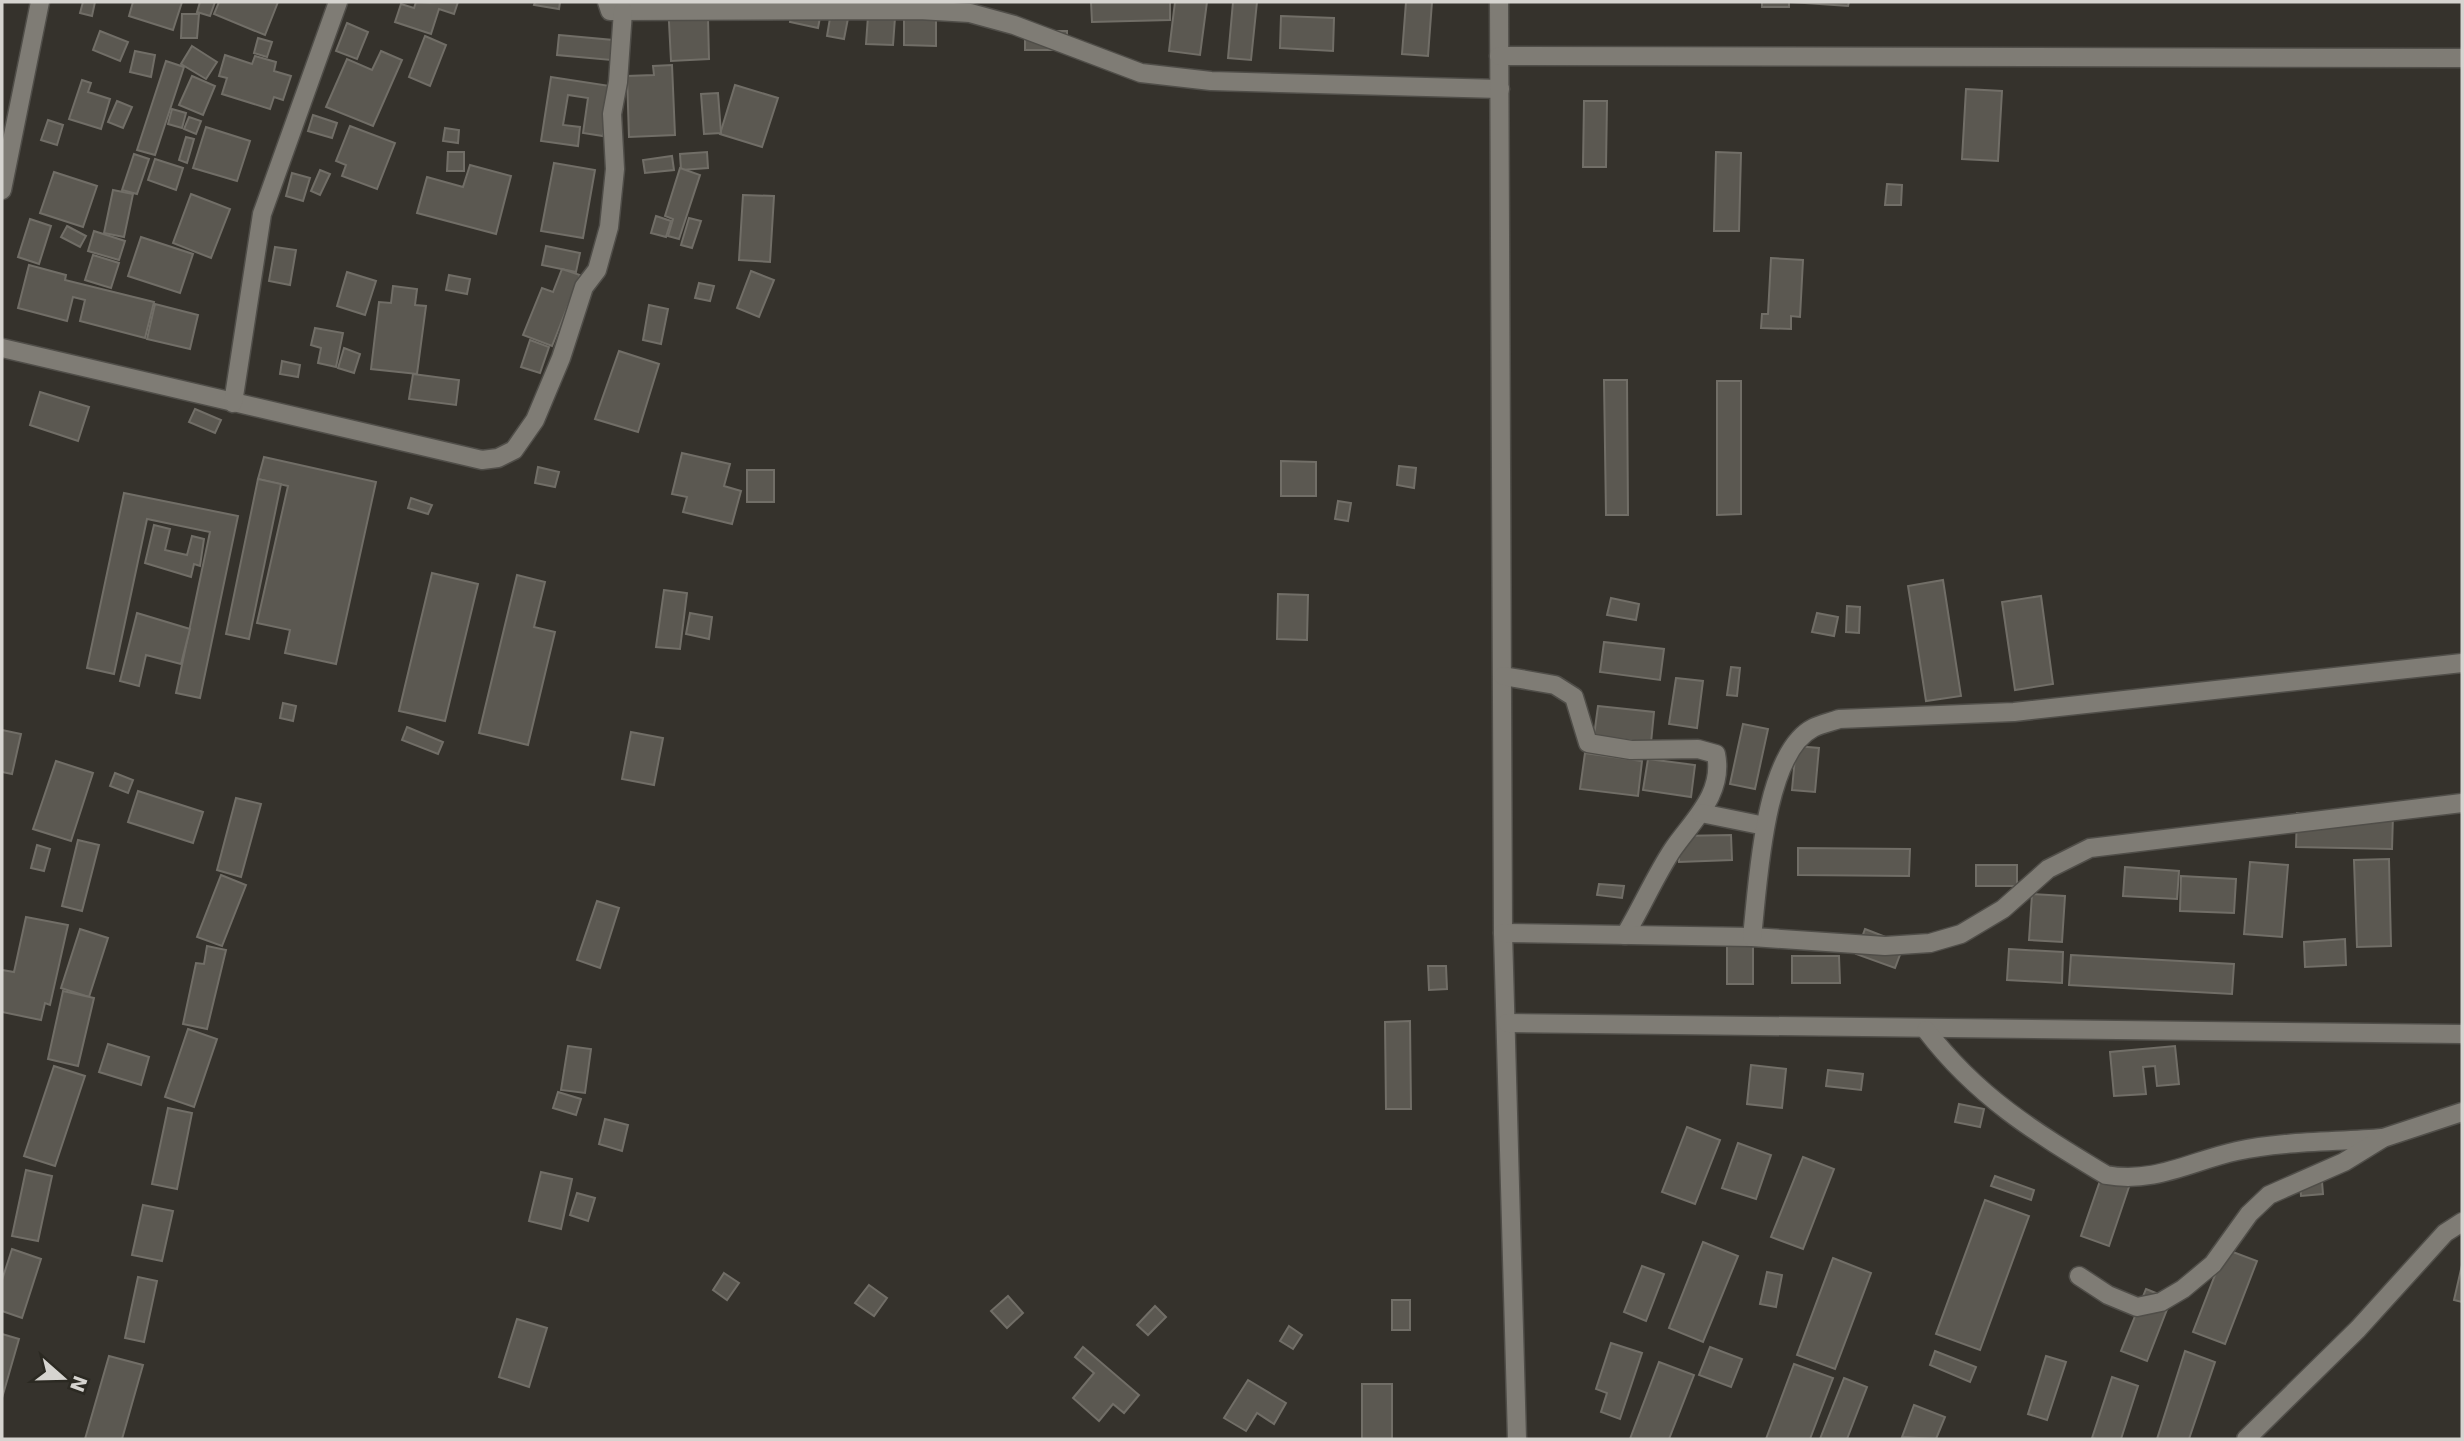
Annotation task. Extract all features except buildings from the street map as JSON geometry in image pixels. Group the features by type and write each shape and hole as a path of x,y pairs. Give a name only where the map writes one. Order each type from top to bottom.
{"street":[{"path":"2,190 40,2"},
{"path":"233,404 262,214 338,2"},
{"path":"607,2 610,11 919,10 970,13 1059,41 1141,73 1211,81 1500,89"},
{"path":"1499,2 1503,933 1517,1439"},
{"path":"2,348 482,460 498,458 514,450 535,420 561,358 584,287 597,270 609,227 615,169 612,114 618,82 623,11"},
{"path":"1499,56 2462,58"},
{"path":"1752,937 1765,826 1777,777 1796,744 1812,728 1839,719 2014,712 2462,663"},
{"path":"1503,676 1555,685 1574,697 1588,743 1631,750 1698,749 1716,754 1719,766 1715,785 1701,813 1673,849 1625,935"},
{"path":"1503,933 1752,937 1885,946 1930,943 1961,934 2003,909 2048,869 2090,848 2462,803"},
{"path":"1701,813 1765,826"},
{"path":"1507,1023 1926,1030 2462,1034"},
{"path":"1926,1030 1953,1065 1975,1087 2106,1175 2128,1179 2159,1175 2238,1151 2383,1138 2462,1112"},
{"path":"2078,1276 2108,1295 2137,1307 2161,1301 2183,1289 2213,1264 2249,1214 2269,1195 2344,1162 2383,1138"},
{"path":"2246,1439 2358,1329 2445,1233 2462,1222"}]}
